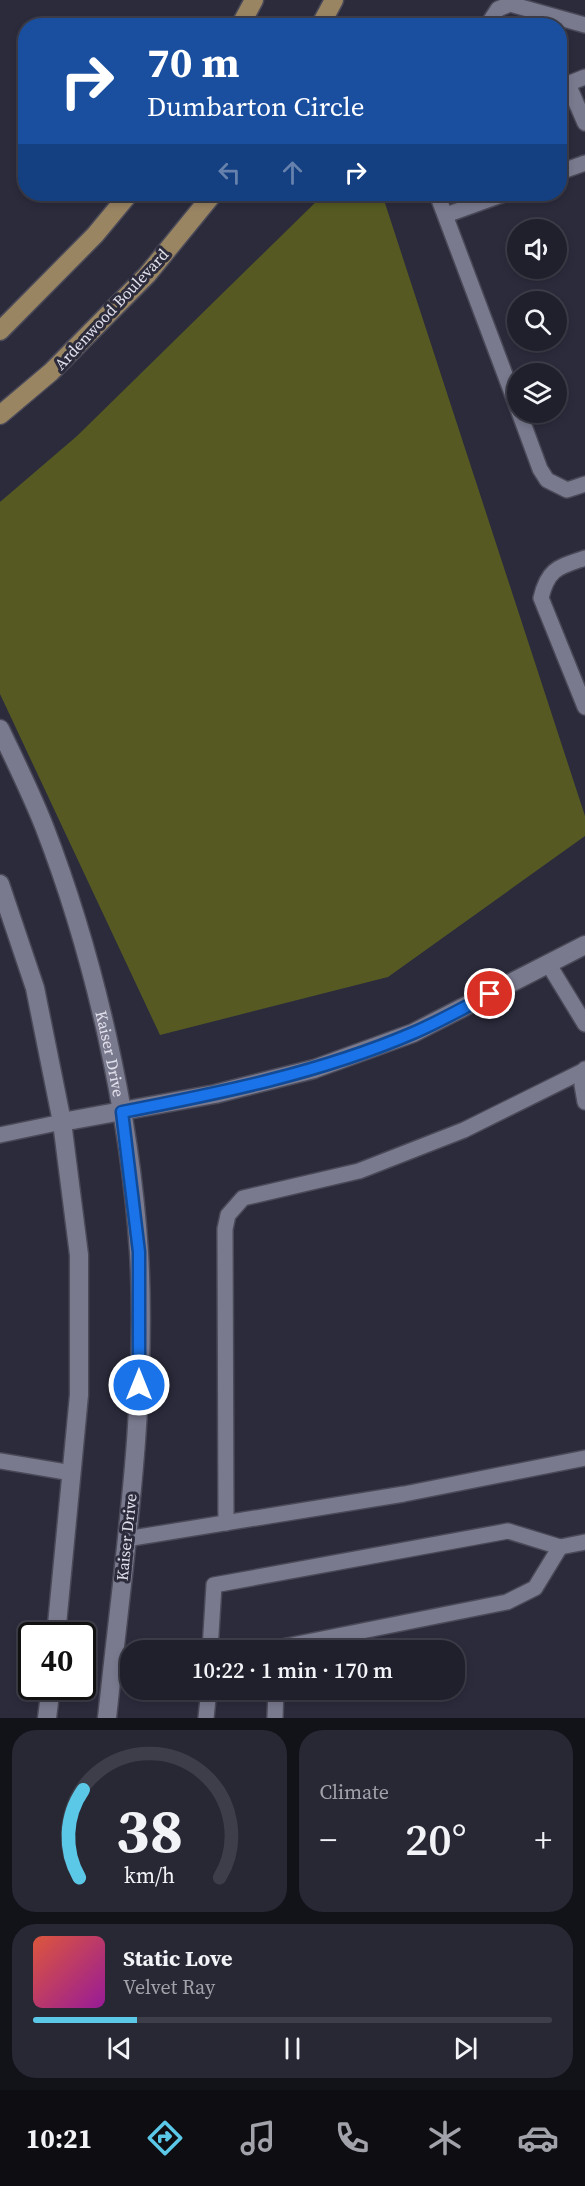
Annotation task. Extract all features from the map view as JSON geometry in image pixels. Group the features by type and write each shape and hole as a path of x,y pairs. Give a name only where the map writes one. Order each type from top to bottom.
{"main road":[{"path":"244,18 254,0"},
{"path":"324,18 334,0"},
{"path":"0,331 95,235 123,201"},
{"name":"Ardenwood Boulevard","path":"0,415 51,372 147,275 207,201"}],"street":[{"name":"Kaiser Drive","path":"0,729 44,826 92,972 122,1112 139,1252 138,1398 126,1539 122,1640"},
{"path":"0,884 34,987 62,1122 79,1255 79,1395 57,1622"},
{"path":"62,1122 215,1094 314,1068 413,1033 549,964 583,952"},
{"name":"Kaiser Drive","path":"107,1718 120,1672"},
{"path":"47,1718 49,1700"}],"lane":[{"path":"492,18 498,9 510,4 560,18"},
{"path":"567,20 585,25"},
{"path":"567,84 585,77"},
{"path":"567,90 585,123"},
{"path":"567,169 585,163"},
{"path":"440,201 507,381"},
{"path":"446,215 485,201"},
{"path":"523,423 540,469 547,480 567,490 585,484"},
{"path":"585,558 555,569 545,581 541,598 585,707"},
{"path":"549,964 585,1024"},
{"path":"585,1069 582,1085 585,1102"},
{"path":"226,1523 225,1229 234,1206 243,1198 359,1171 464,1130 585,1069"},
{"path":"0,1135 62,1122"},
{"path":"126,1539 404,1494 585,1458"},
{"path":"0,1461 72,1473"},
{"path":"211,1640 214,1585 508,1531 560,1547 585,1542"},
{"path":"323,1640 507,1602 534,1588 560,1547"},
{"path":"206,1718 208,1700"},
{"path":"275,1718 276,1700"}],"green space":[{"path":"317,201 384,201 585,816 585,836 388,977 160,1035 0,694 0,502 77,436"}],"route":[{"path":"139,1385 139,1252 122,1112 215,1094 314,1068 413,1033 490,994"}]}
